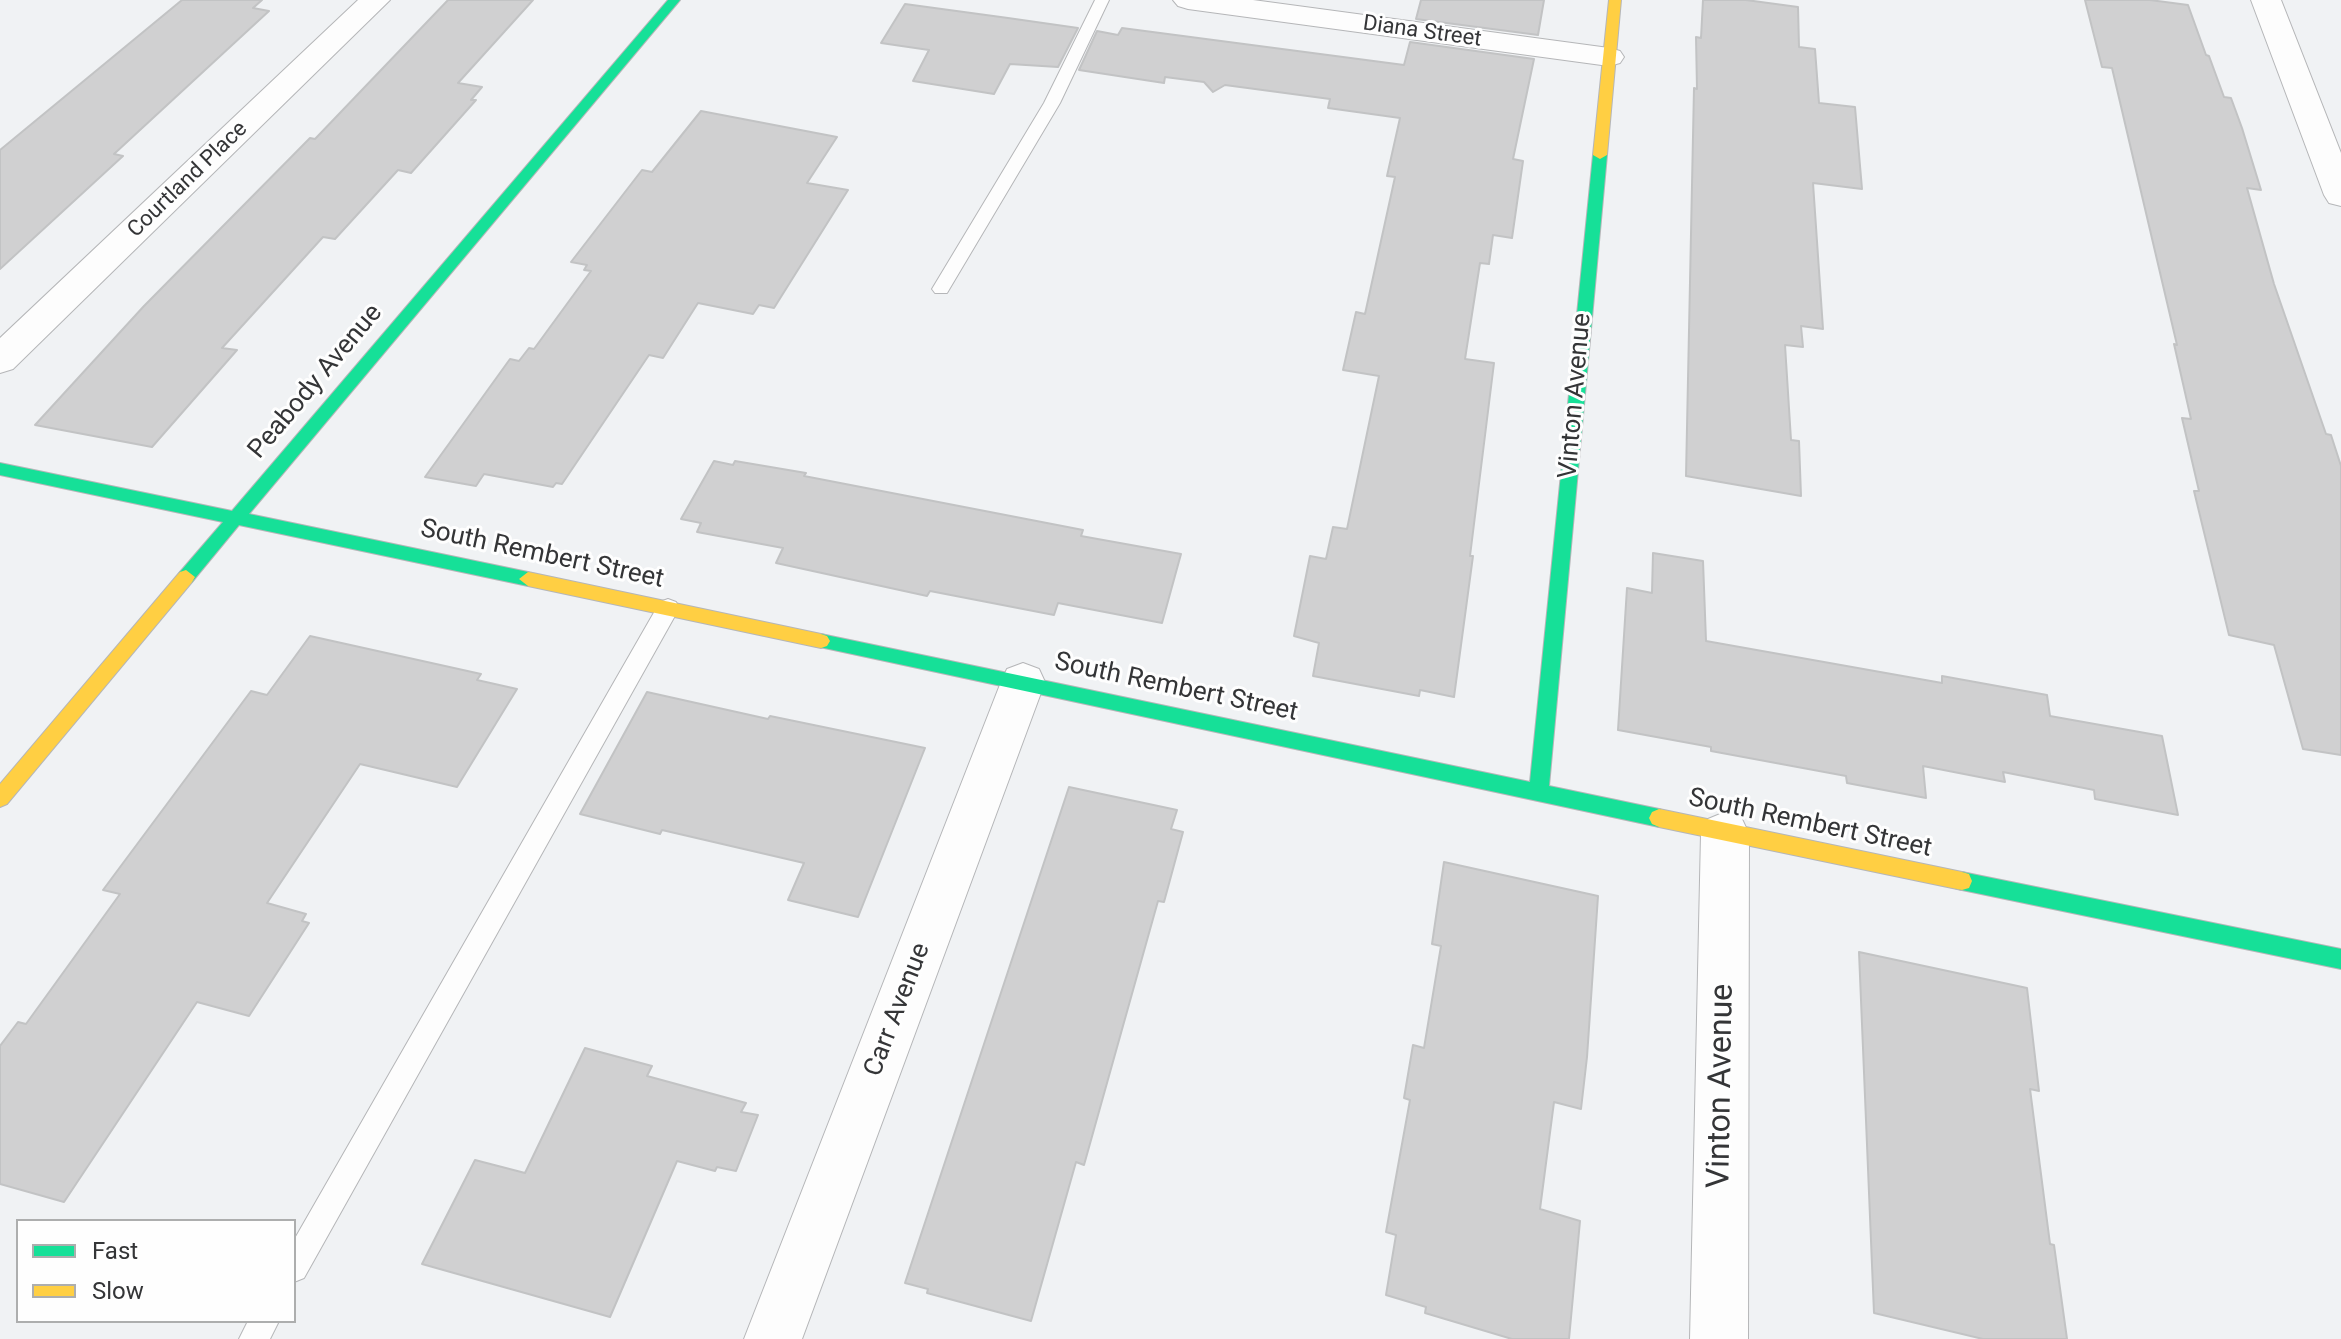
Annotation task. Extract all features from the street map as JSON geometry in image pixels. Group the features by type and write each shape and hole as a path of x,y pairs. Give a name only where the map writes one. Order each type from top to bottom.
{"street":[{"name":"Courtland Place","path":"0,360 375,0"},
{"name":"Peabody Avenue","path":"0,798 674,0"},
{"name":"Diana Street","path":"1188,0 1609,57"},
{"name":"Vinton Avenue","path":"1539,792 1615,0"},
{"path":"2266,0 2341,195"},
{"name":"South Rembert Street","path":"0,469 1023,682 1725,834 2341,959"},
{"name":"Carr Avenue","path":"773,1339 1023,682"},
{"name":"Vinton Avenue","path":"1719,1339 1725,834"}],"lane":[{"path":"941,289 1052,103 1102,0"},
{"path":"296,1264 668,608"}],"building":[{"path":"182,0 262,0 253,8 269,11 114,154 123,156 0,269 0,150"},
{"path":"448,0 533,0 458,83 482,87 471,100 476,100 411,173 398,170 335,239 323,237 222,348 237,350 152,447 35,425 144,306 310,138 315,139"},
{"path":"1421,0 1544,0 1538,35 1416,19"},
{"path":"1703,0 1746,0 1798,7 1799,47 1815,49 1819,103 1855,107 1862,189 1813,183 1823,329 1801,326 1803,347 1785,345 1791,440 1799,441 1801,496 1686,476 1694,88 1697,89 1696,37 1701,38"},
{"path":"2085,0 2150,0 2188,5 2224,97 2231,98 2242,128 2261,190 2247,188 2274,284 2326,434 2331,435 2341,466 2341,755 2303,749 2274,645 2229,635 2194,491 2199,491 2182,418 2191,419 2174,344 2177,345 2112,68 2102,67"},
{"path":"905,4 1078,28 1058,67 1010,64 994,94 913,81 929,50 881,43"},
{"path":"1122,28 1404,65 1410,42 1534,59 1513,159 1523,161 1512,238 1493,235 1489,264 1480,263 1465,359 1494,363 1454,697 1420,690 1419,696 1313,676 1319,643 1294,636 1310,556 1326,559 1333,527 1347,529 1379,376 1343,370 1356,312 1365,314 1395,177 1387,176 1400,118 1328,108 1330,99 1225,85 1213,92 1204,82 1165,77 1164,83 1079,70 1097,31 1118,35"},
{"path":"701,111 837,137 807,183 848,190 774,308 759,305 753,314 698,303 663,358 649,355 562,484 556,483 553,487 484,474 476,486 425,477 510,359 519,361 529,348 534,349 591,271 584,270 587,265 571,262 642,170 652,172"},
{"path":"714,461 733,465 735,461 806,473 804,476 1083,530 1081,536 1181,554 1162,623 1058,603 1054,615 930,591 927,596 776,563 783,548 697,532 701,523 681,519"},
{"path":"1653,553 1703,561 1706,641 1942,683 1942,676 2047,695 2050,716 2162,736 2178,815 2095,799 2094,790 2003,772 2005,782 1923,766 1926,798 1847,783 1846,776 1618,730 1627,588 1652,593"},
{"path":"310,636 481,674 477,680 517,689 457,787 360,764 267,903 306,914 302,921 309,923 249,1016 197,1002 64,1202 0,1184 0,1046 18,1022 26,1024 120,894 103,890 251,691 267,695"},
{"path":"647,692 768,719 770,716 925,748 858,917 788,900 804,863 662,830 660,834 580,814"},
{"path":"1069,787 1177,810 1171,829 1183,832 1164,902 1158,901 1084,1165 1076,1162 1031,1321 927,1293 928,1289 905,1283"},
{"path":"1444,862 1598,896 1581,1109 1554,1102 1540,1209 1580,1221 1569,1339 1512,1339 1425,1313 1426,1307 1386,1295 1396,1235 1386,1232 1410,1100 1404,1098 1413,1045 1424,1048 1441,946 1432,944"},
{"path":"1859,952 2027,988 2039,1091 2030,1089 2050,1244 2054,1245 2067,1339 1983,1339 1874,1313"},
{"path":"585,1048 652,1066 647,1076 746,1103 741,1112 758,1115 736,1171 717,1167 715,1171 677,1161 610,1317 422,1264 475,1160 525,1173"}],"traffic: fast":[{"path":"186,577 674,0"},
{"path":"1539,792 1600,155"},
{"path":"0,469 528,579"},
{"path":"821,641 1659,818"},
{"path":"1962,881 2341,959"}],"traffic: slow":[{"path":"1600,155 1615,0"},
{"path":"0,798 186,577"},
{"path":"528,579 821,641"},
{"path":"1659,818 1962,881"}]}
